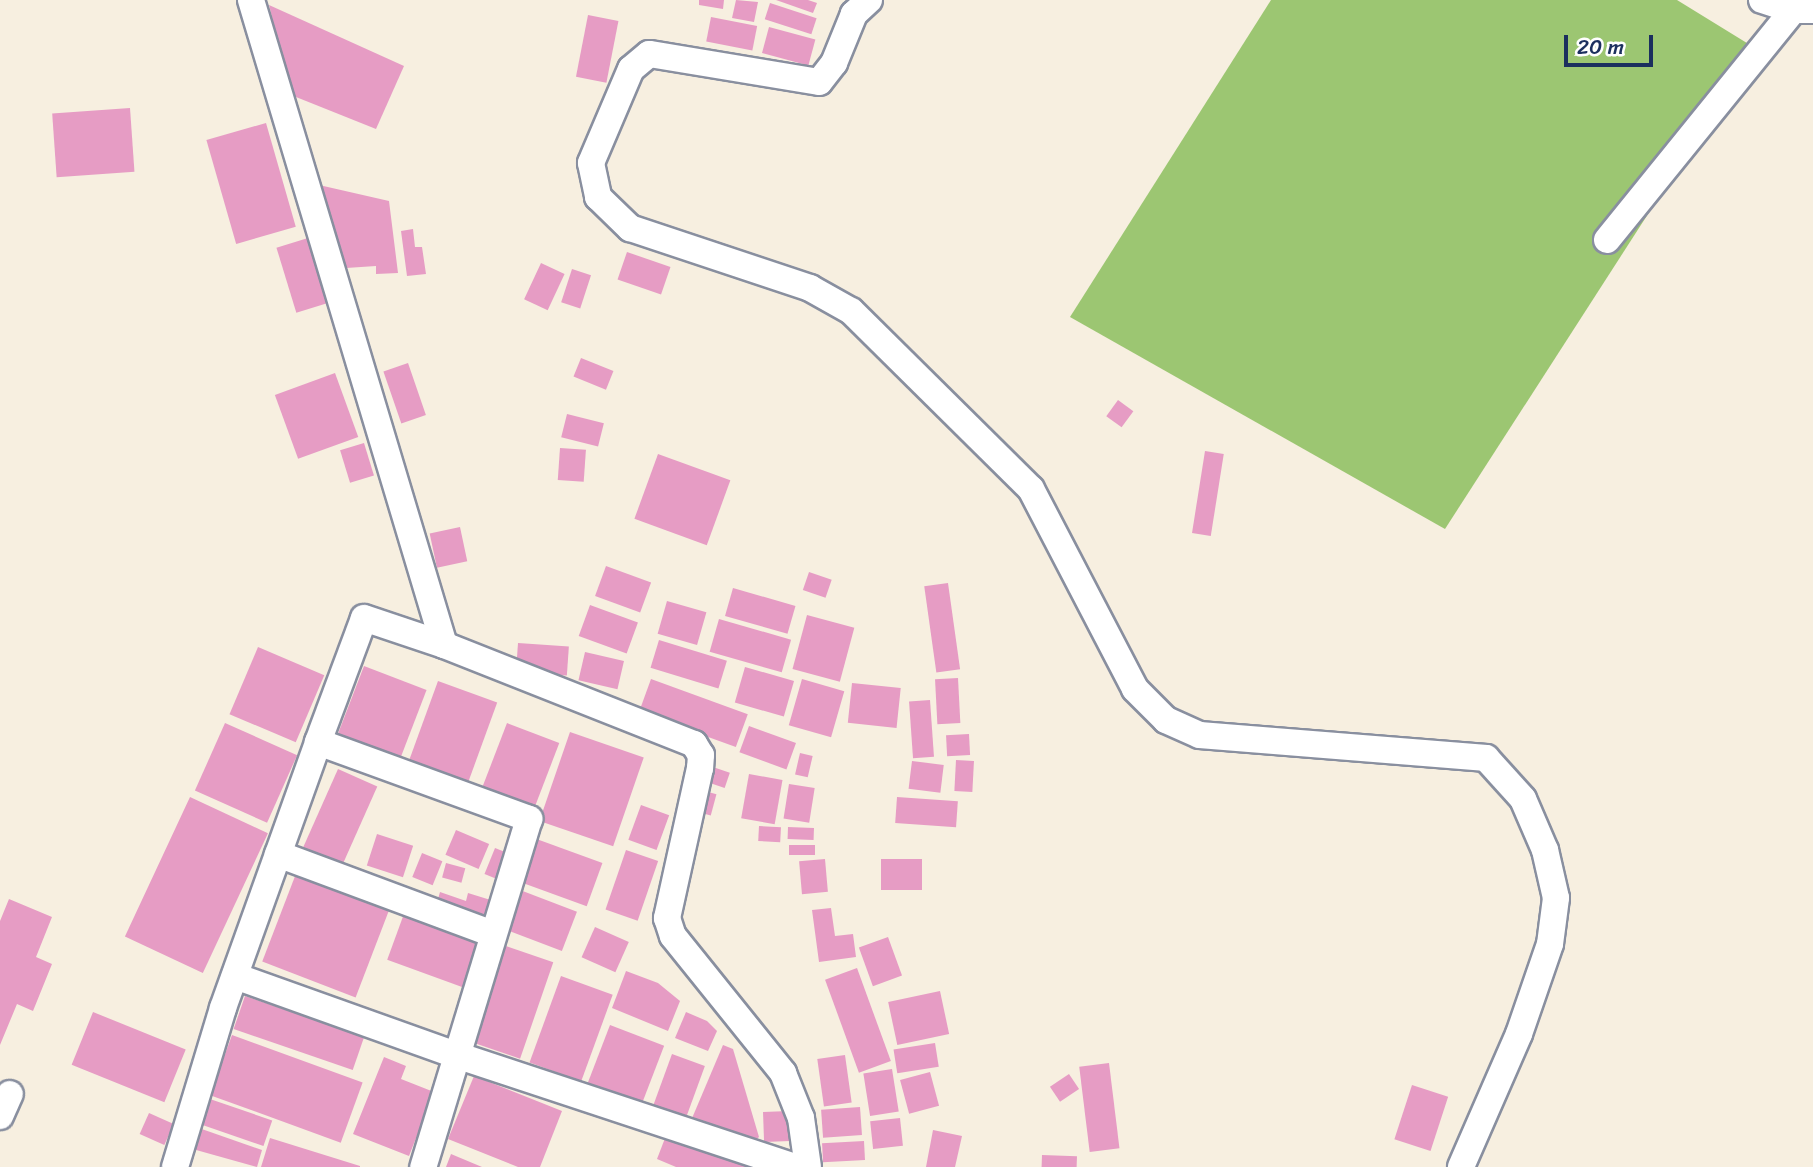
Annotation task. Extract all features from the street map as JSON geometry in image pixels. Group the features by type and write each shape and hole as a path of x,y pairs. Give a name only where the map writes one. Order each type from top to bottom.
{"street":[{"path":"251,0 444,645"},
{"path":"869,0 854,14 834,63 819,82 649,54 631,69 591,163 598,197 630,228 810,288 851,311 1031,489 1135,689 1166,720 1200,735 1486,758 1523,799 1545,850 1556,898 1550,944 1519,1034 1461,1167"},
{"path":"1607,240 1803,10 1762,0"},
{"path":"175,1167 235,976 317,742 364,618 444,645 694,744 701,755 701,768 667,918 673,936 783,1073 801,1118 808,1167"},
{"path":"317,742 529,819 423,1167"},
{"path":"278,854 493,934"},
{"path":"235,976 456,1055 795,1167"}],"green space":[{"path":"1271,0 1677,0 1755,48 1445,529 1070,317"}],"building":[{"path":"699,0 724,0 723,9 699,5"},
{"path":"736,0 758,2 754,22 732,18"},
{"path":"776,0 808,0 817,3 813,13"},
{"path":"770,3 817,18 811,34 765,19"},
{"path":"269,5 404,66 376,129 291,95"},
{"path":"588,15 618,21 606,83 576,77"},
{"path":"711,17 757,26 752,51 706,42"},
{"path":"769,27 815,39 808,66 762,53"},
{"path":"130,108 134,172 57,177 52,113"},
{"path":"266,123 296,227 236,244 206,140"},
{"path":"319,185 389,201 398,273 376,274 376,266 346,268"},
{"path":"413,229 415,247 422,247 426,274 407,276 401,231"},
{"path":"308,238 328,303 296,313 276,248"},
{"path":"627,252 670,267 661,294 618,279"},
{"path":"541,263 565,274 548,310 524,299"},
{"path":"572,269 591,275 580,308 561,302"},
{"path":"581,358 613,371 606,390 574,377"},
{"path":"408,363 426,415 401,423 383,371"},
{"path":"335,373 358,437 298,459 275,395"},
{"path":"1118,400 1133,411 1122,427 1106,416"},
{"path":"567,414 604,423 598,446 561,437"},
{"path":"364,443 374,476 350,483 340,450"},
{"path":"560,448 586,450 584,482 558,480"},
{"path":"1205,451 1224,454 1211,536 1192,533"},
{"path":"658,454 730,480 707,545 634,519"},
{"path":"460,527 467,561 437,568 430,533"},
{"path":"606,566 651,582 640,612 595,596"},
{"path":"809,572 832,580 826,598 803,590"},
{"path":"948,583 960,669 936,672 924,586"},
{"path":"733,588 795,606 787,634 725,616"},
{"path":"667,601 706,612 697,645 658,634"},
{"path":"590,605 638,622 627,653 579,636"},
{"path":"807,615 854,628 840,682 793,669"},
{"path":"719,619 791,640 782,672 710,652"},
{"path":"659,640 727,661 718,688 651,668"},
{"path":"518,643 569,647 567,675 516,672"},
{"path":"258,647 324,675 296,742 229,714"},
{"path":"585,652 624,661 617,689 578,680"},
{"path":"364,666 427,690 399,761 337,737"},
{"path":"745,667 794,681 784,717 735,703"},
{"path":"958,678 960,723 937,724 935,679"},
{"path":"651,679 748,714 736,747 639,712"},
{"path":"802,679 844,691 831,737 789,725"},
{"path":"438,681 497,703 467,784 408,763"},
{"path":"852,683 901,688 897,728 848,723"},
{"path":"930,700 934,757 913,758 909,701"},
{"path":"225,723 297,755 267,823 195,791"},
{"path":"507,723 559,743 534,808 482,788"},
{"path":"749,726 796,743 786,769 739,752"},
{"path":"570,732 644,757 613,846 539,821"},
{"path":"969,734 970,755 947,756 946,735"},
{"path":"800,753 813,756 808,777 795,774"},
{"path":"956,760 974,761 972,792 954,791"},
{"path":"912,761 944,765 940,793 909,789"},
{"path":"710,766 730,773 725,788 705,781"},
{"path":"338,769 377,786 341,867 302,849"},
{"path":"749,774 782,780 775,824 741,818"},
{"path":"789,784 815,788 809,823 784,819"},
{"path":"701,790 716,794 711,815 695,811"},
{"path":"190,797 268,833 203,973 125,937"},
{"path":"897,797 958,801 956,827 895,823"},
{"path":"641,805 669,815 657,850 628,840"},
{"path":"759,826 781,827 780,842 758,841"},
{"path":"788,827 814,828 814,840 788,839"},
{"path":"456,830 489,844 479,869 445,855"},
{"path":"377,834 413,846 403,877 367,865"},
{"path":"531,837 602,863 587,906 515,880"},
{"path":"789,845 815,845 815,855 789,855"},
{"path":"495,848 515,856 505,882 485,874"},
{"path":"626,850 658,861 638,921 605,910"},
{"path":"422,853 442,861 433,885 412,877"},
{"path":"825,859 828,892 802,894 799,861"},
{"path":"881,859 922,859 922,890 881,890"},
{"path":"446,863 465,868 461,883 442,877"},
{"path":"297,871 390,907 356,997 262,962"},
{"path":"520,890 577,912 562,951 505,929"},
{"path":"440,892 466,901 468,893 497,902 491,924 436,906"},
{"path":"9,899 52,917 36,957 52,964 33,1011 17,1004 0,1045 0,921"},
{"path":"831,908 835,936 853,934 856,957 819,962 812,910"},
{"path":"405,911 484,940 466,989 387,960"},
{"path":"595,927 629,942 615,972 582,957"},
{"path":"888,937 902,976 873,986 859,948"},
{"path":"506,946 553,962 520,1059 473,1042"},
{"path":"857,968 891,1061 859,1073 825,980"},
{"path":"626,971 658,983 680,1001 668,1031 612,1008"},
{"path":"561,976 613,995 581,1081 530,1062"},
{"path":"940,991 949,1034 897,1045 888,1002"},
{"path":"245,996 364,1037 353,1070 234,1029"},
{"path":"93,1012 186,1049 164,1102 72,1065"},
{"path":"686,1012 707,1021 717,1031 708,1051 675,1038"},
{"path":"610,1025 664,1046 640,1109 586,1088"},
{"path":"232,1035 363,1083 341,1143 210,1095"},
{"path":"935,1043 939,1067 897,1073 894,1050"},
{"path":"723,1045 733,1049 759,1137 747,1147 690,1123"},
{"path":"672,1054 705,1066 684,1123 651,1111"},
{"path":"845,1055 852,1103 824,1106 817,1059"},
{"path":"384,1057 406,1066 401,1079 434,1092 409,1156 353,1134"},
{"path":"1109,1063 1119,1148 1090,1152 1079,1067"},
{"path":"892,1069 899,1111 870,1116 863,1074"},
{"path":"930,1072 939,1106 909,1114 900,1080"},
{"path":"1069,1074 1079,1089 1060,1102 1050,1087"},
{"path":"474,1076 562,1111 540,1167 518,1167 448,1139"},
{"path":"1412,1085 1448,1097 1431,1151 1394,1139"},
{"path":"207,1098 272,1120 263,1146 198,1124"},
{"path":"860,1107 862,1135 823,1138 821,1110"},
{"path":"789,1111 790,1141 764,1142 763,1112"},
{"path":"149,1113 174,1124 164,1145 140,1134"},
{"path":"900,1118 903,1146 873,1149 870,1121"},
{"path":"196,1127 262,1150 257,1167 189,1148"},
{"path":"933,1130 962,1136 955,1167 926,1167"},
{"path":"667,1133 751,1167 676,1167 657,1159"},
{"path":"270,1138 360,1166 360,1167 261,1167"},
{"path":"864,1141 865,1160 823,1162 822,1143"},
{"path":"451,1154 482,1167 446,1167"},
{"path":"1042,1155 1077,1156 1077,1167 1042,1167"}]}
